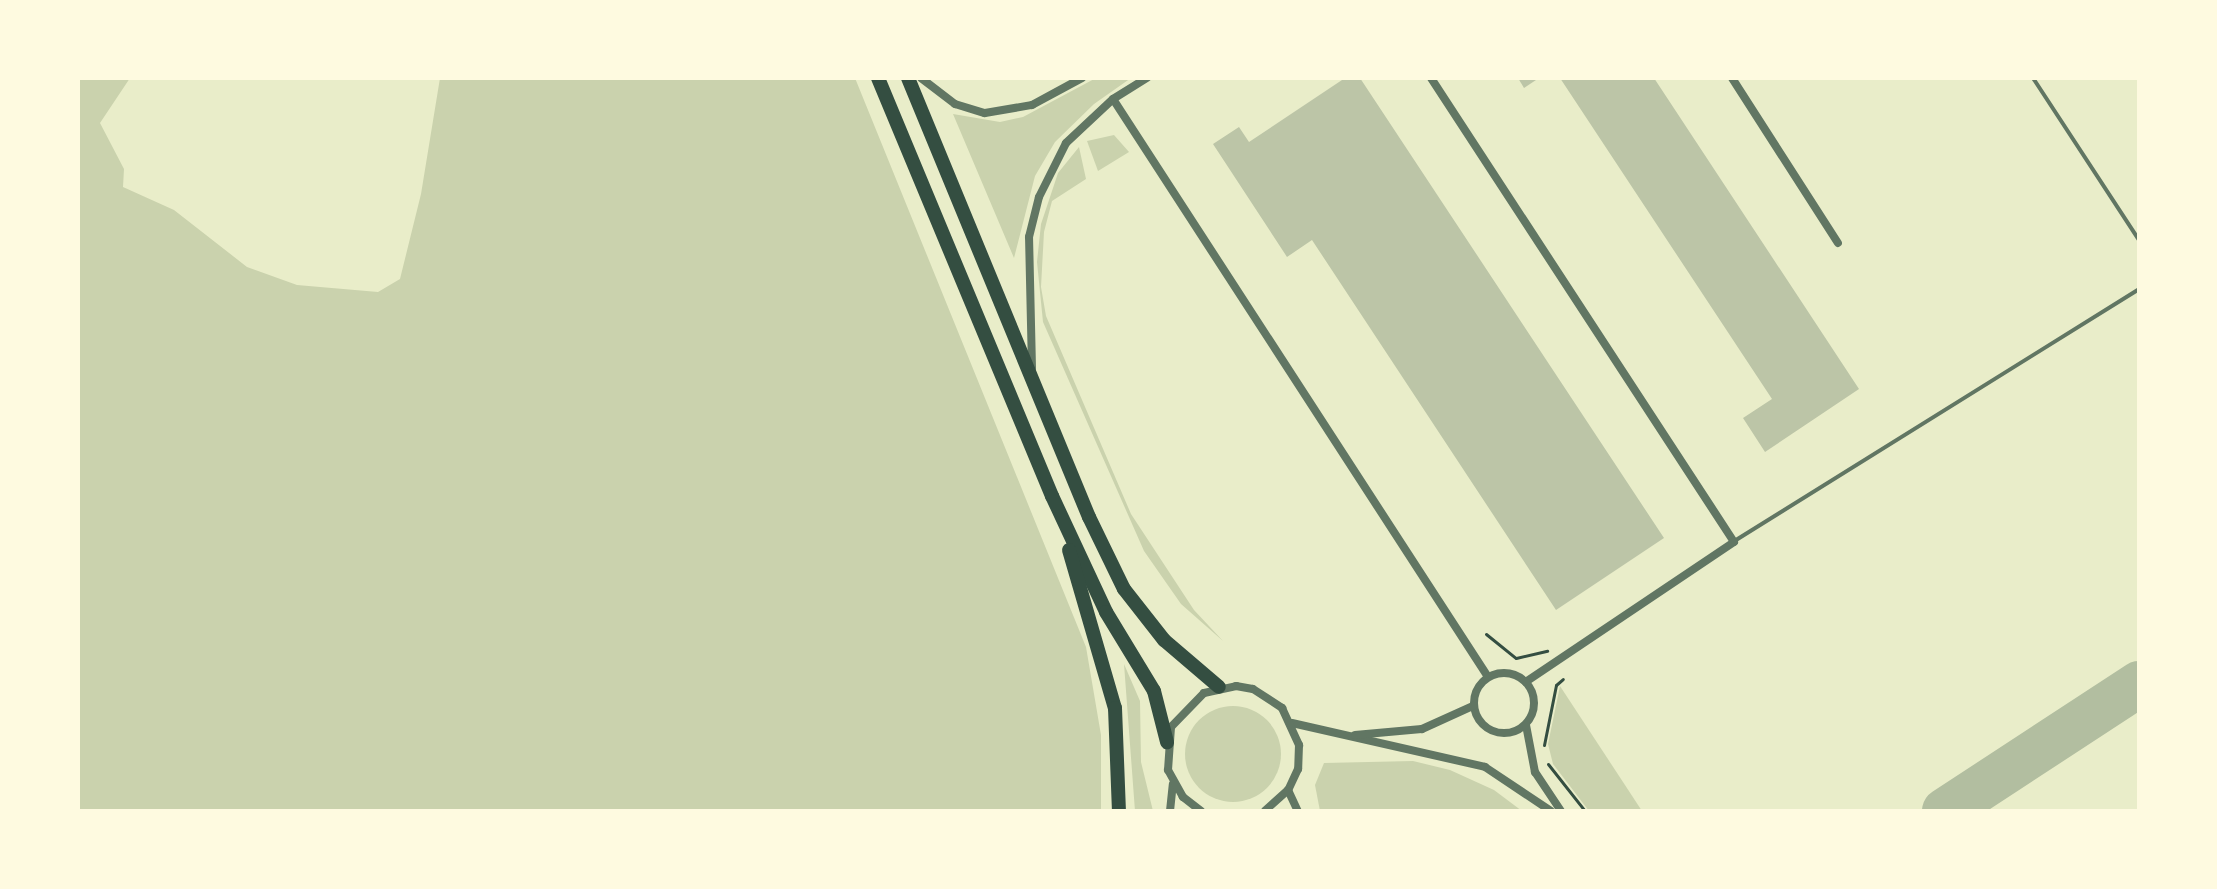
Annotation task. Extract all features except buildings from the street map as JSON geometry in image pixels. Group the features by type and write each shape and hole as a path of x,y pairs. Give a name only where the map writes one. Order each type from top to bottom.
{"highway":[{"path":"878,78 1052,496 1106,612 1145,670 1167,742"},
{"path":"908,78 1089,517 1124,589 1164,640 1219,687"},
{"path":"1052,496 1115,708 1119,811"}],"street":[{"path":"921,78 955,104 1009,113 1082,78"},
{"path":"1033,376 1029,237 1039,197 1066,143 1113,99 1147,78"},
{"path":"1431,78 1734,542 1526,682"},
{"path":"1732,78 1838,243"},
{"path":"1113,99 1488,677"},
{"path":"1526,725 1516,732 1494,732 1476,717 1473,706 1479,684 1488,677 1508,673 1526,682 1534,704 1526,725 1535,772 1561,811"},
{"path":"1170,811 1173,783 1167,742 1190,701 1219,687 1253,689 1282,708 1292,723 1299,745 1288,790 1265,811"},
{"path":"1343,736 1422,729 1473,706"},
{"path":"1292,723 1485,767 1551,811"},
{"path":"1173,783 1201,811"},
{"path":"1288,790 1298,811"}],"lane":[{"path":"2033,78 2139,240"},
{"path":"1734,542 2139,289"}],"path":[{"path":"1486,634 1516,658 1547,651"},
{"path":"1545,750 1556,685 1563,679"},
{"path":"1546,761 1585,811"}],"green space":[{"path":"78,78 130,78 100,123 124,169 123,187 174,210 247,267 297,285 378,292 400,279 421,194 440,78 855,78 1086,647 1101,735 1101,811 78,811"},
{"path":"1096,78 1131,78 1094,104 1055,142 1035,176 1014,258 953,114 1000,122 1023,117"},
{"path":"1114,135 1129,152 1098,171 1087,141"},
{"path":"1079,147 1086,179 1052,201 1044,232 1041,287 1046,316 1131,514 1194,610 1223,641 1181,604 1144,551 1043,322 1037,262 1041,224 1058,173"},
{"path":"1124,664 1140,701 1141,762 1153,811 1135,811"},
{"path":"1560,686 1642,811 1589,811 1553,764 1548,744"},
{"path":"1233,706 1251,709 1267,720 1278,736 1281,754 1278,772 1267,788 1251,799 1233,802 1215,799 1199,788 1188,772 1185,754 1188,736 1199,720 1215,709"},
{"path":"1413,761 1450,770 1494,790 1522,811 1320,811 1315,785 1324,763"}],"taxiway":[{"path":"1945,811 2139,684"}]}
